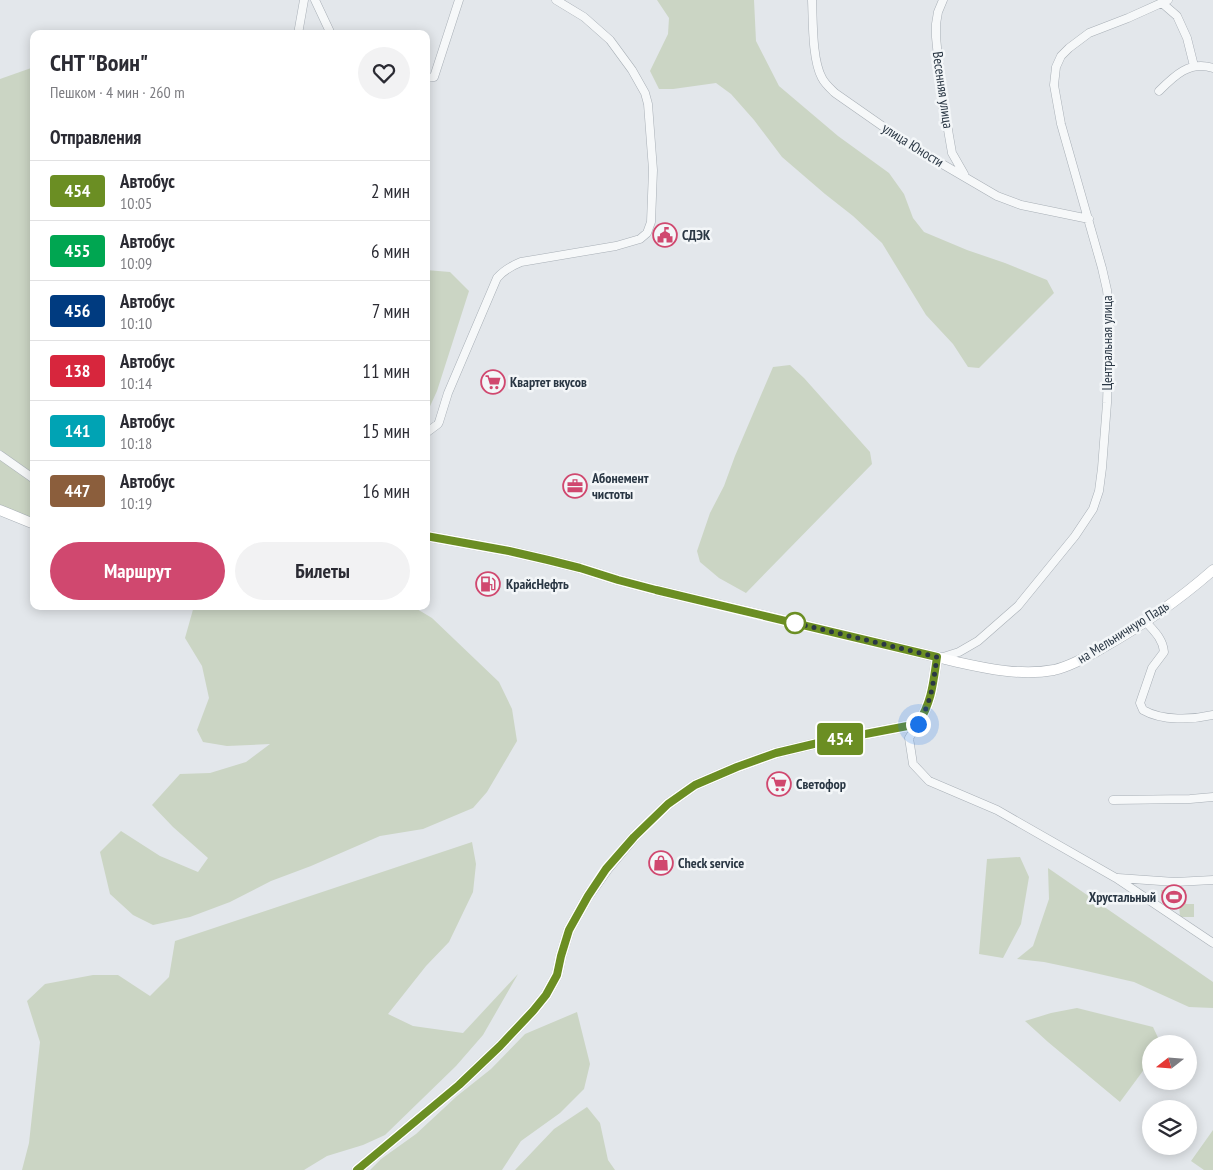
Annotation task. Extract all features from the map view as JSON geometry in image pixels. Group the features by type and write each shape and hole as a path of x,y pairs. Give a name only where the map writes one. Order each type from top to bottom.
{"street":[{"path":"299,30 304,0"},
{"path":"315,0 328,30"},
{"path":"430,78 434,77 459,0"},
{"path":"430,430 439,422 448,393 497,278 504,270 521,262 616,246 640,239 647,233 651,222 653,170 648,104 645,92 610,40 584,17 556,0"},
{"name":"улица Юности","path":"812,0 816,59 821,77 835,93 908,144 997,196 1021,204 1089,219"},
{"name":"Весенняя улица","path":"944,0 938,12 936,30 943,108 952,153 966,177"},
{"path":"1165,1 1177,16 1187,38 1194,66"},
{"name":"Центральная улица","path":"938,658 959,652 978,641 1018,606 1075,536 1093,509 1099,491 1102,468 1107,403 1109,309 1107,290 1089,219 1061,124 1054,85 1056,67 1061,56 1069,48 1090,33 1165,1"},
{"path":"1159,91 1178,74 1194,66 1206,65 1213,68"},
{"path":"0,455 30,476"},
{"path":"0,510 30,522"},
{"name":"на Мельничную Падь","path":"430,537 527,555 656,590 938,658 997,670 1018,672 1054,670 1068,666 1086,657 1146,622 1213,570"},
{"path":"1146,622 1160,639 1164,646 1164,652 1152,668 1140,703 1143,710 1156,715 1178,719 1213,715"},
{"path":"938,658 932,694 925,713 908,738 913,764 929,781 997,810 1116,878 1213,942"},
{"path":"357,1170 459,1085 533,1011 546,995 557,975 569,930 588,896 606,869 634,837 668,804 695,785 776,753 918,724"},
{"path":"1113,800 1213,797"},
{"path":"1116,878 1175,882 1213,880"}],"green space":[{"path":"657,0 754,0 756,41 779,86 838,136 889,173 904,194 913,218 924,232 1047,280 1054,293 979,368 968,367 953,344 926,315 882,243 853,216 782,157 754,120 731,94 716,83 659,89 650,71 668,34 669,18"},
{"path":"30,68 30,471 0,450 0,79"},
{"path":"430,270 450,272 469,291 437,391 430,406"},
{"path":"790,365 804,378 870,452 872,464 746,593 719,578 700,562 697,551 710,513 724,486 773,367"},
{"path":"0,459 30,480 30,517 0,505"},
{"path":"193,610 419,610 432,618 499,682 512,709 517,741 487,792 473,808 423,829 380,836 271,881 230,902 190,917 153,925 133,915 110,894 100,852 121,831 160,856 198,872 208,858 173,827 152,805 180,774 210,773 246,762 270,744 227,746 203,742 197,730 209,698 202,666 185,638"},
{"path":"472,842 476,864 473,892 449,942 426,966 388,1014 413,1026 463,1033 518,974 483,1035 456,1066 385,1135 363,1145 327,1156 304,1170 22,1170 29,1143 40,1042 27,1001 45,984 93,975 118,975 150,996 169,977 175,941"},
{"path":"1020,857 1029,877 1021,924 1003,958 979,954 987,859"},
{"path":"1048,868 1213,982 1213,1008 1189,1007 1134,982 1044,962 1017,959 1033,946 1049,899"},
{"name":"Хрустальный","path":"1161,890 1186,890 1186,904 1194,904 1194,917 1180,917 1179,904 1162,903"},
{"path":"1077,1008 1153,1027 1157,1035 1142,1035 1142,1072 1120,1102 1025,1021"},
{"path":"577,1012 590,1064 584,1089 560,1113 521,1141 502,1170 370,1170 381,1159 416,1134 457,1096 491,1069 525,1034"},
{"path":"587,1107 600,1123 608,1160 615,1170 515,1170 554,1129"},
{"path":"1213,1130 1213,1170 1204,1170 1191,1161"}],"bus line":[{"name":"454","path":"357,1170 459,1085 533,1011 546,995 557,975 569,930 588,896 606,869 634,837 668,804 695,785 776,753 918,724 925,713 932,694 937,657 656,590 548,560 430,537"}],"place":[{"name":"СДЭК","path":"665,235"},
{"name":"Квартет вкусов","path":"493,382"},
{"name":"Абонемент чистоты","path":"575,486"},
{"name":"КрайсНефть","path":"488,584"},
{"name":"Светофор","path":"779,784"},
{"name":"Check service","path":"661,863"},
{"name":"Хрустальный","path":"1174,897"}],"route":[{"path":"795,623 787,621 937,657 932,694 925,713 918,724"}]}
